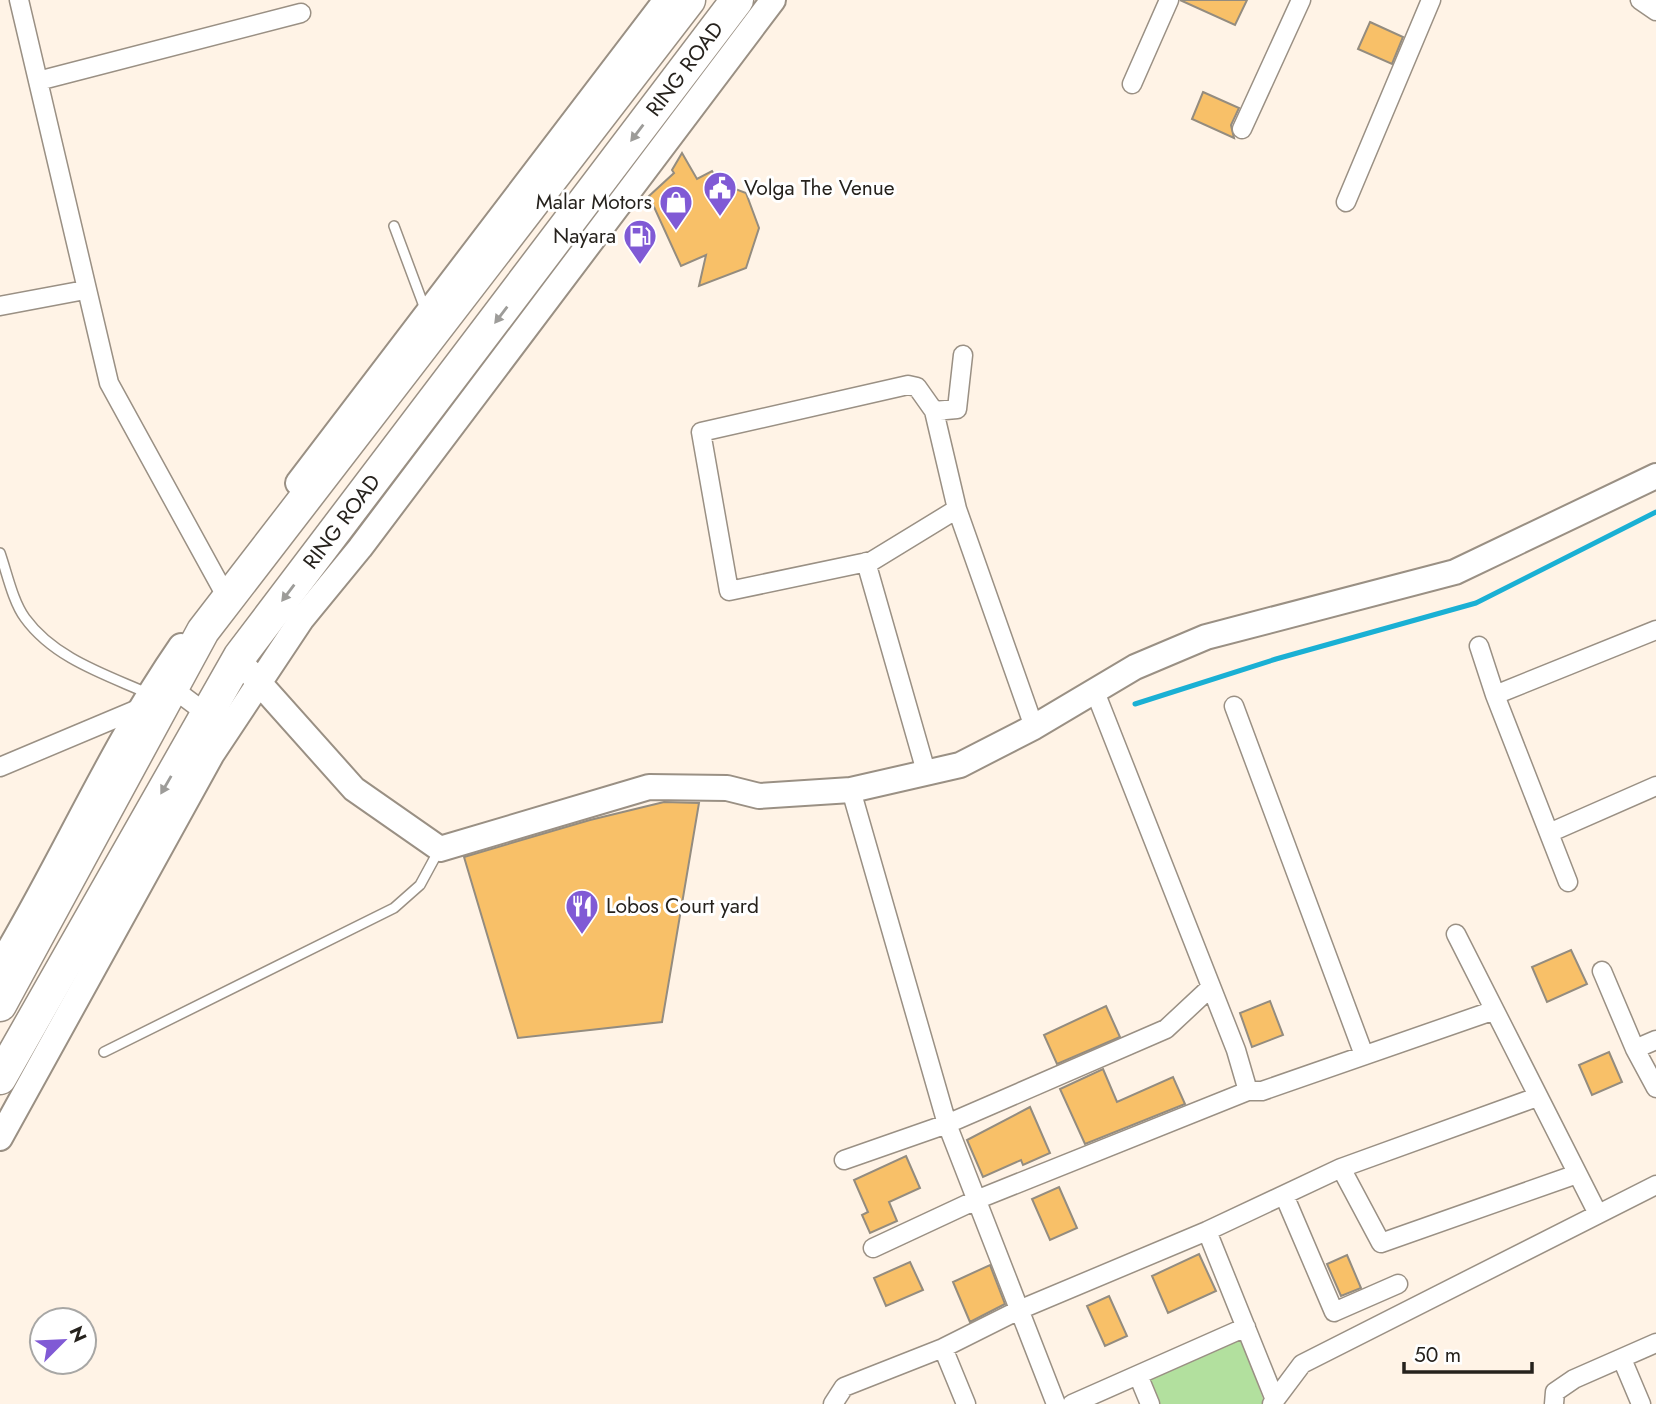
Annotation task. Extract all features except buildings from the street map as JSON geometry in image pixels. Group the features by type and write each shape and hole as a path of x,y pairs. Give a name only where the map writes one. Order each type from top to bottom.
{"highway":[{"name":"RING ROAD","path":"0,1005 155,697 203,631 690,0"},
{"name":"RING ROAD","path":"0,1078 207,714 248,670 737,0"}],"street":[{"path":"19,0 109,383 221,587"},
{"path":"0,965 221,587 666,0"},
{"path":"0,1138 212,754 248,670 301,620 360,548 774,0"},
{"path":"1132,85 1169,0"},
{"path":"1242,130 1301,0"},
{"path":"1346,202 1431,0"},
{"path":"1640,0 1656,11"},
{"path":"38,81 301,13"},
{"path":"0,306 85,290"},
{"path":"934,411 957,409 963,355"},
{"path":"957,509 866,562 729,591 701,432 908,385 917,387 934,411 957,509 1034,727"},
{"path":"248,670 354,789 440,849 649,787 727,788 759,796 851,790 927,775 960,765 1034,727 1135,667 1216,633 1455,572 1656,476"},
{"path":"866,562 927,775"},
{"path":"1495,695 1656,630"},
{"path":"1479,646 1495,695 1568,882"},
{"path":"1094,689 1236,1050 1248,1091"},
{"path":"0,766 155,697 207,714"},
{"path":"1234,706 1364,1055"},
{"path":"1549,833 1656,786"},
{"path":"851,790 947,1124 1056,1404"},
{"path":"1456,934 1492,1011 1598,1214"},
{"path":"1602,971 1635,1049 1656,1088"},
{"path":"844,1160 947,1124 1166,1029 1211,987"},
{"path":"873,1248 976,1200 1248,1091 1262,1091 1492,1011"},
{"path":"1635,1049 1656,1040"},
{"path":"833,1404 845,1387 943,1348 1019,1310 1207,1231 1341,1168 1537,1097"},
{"path":"1341,1168 1381,1243 1577,1174"},
{"path":"1273,1402 1302,1364 1656,1185"},
{"path":"1284,1195 1335,1312 1398,1284"},
{"path":"1207,1231 1273,1402"},
{"path":"1072,1404 1246,1328"},
{"path":"1554,1404 1555,1392 1574,1379 1656,1343"},
{"path":"943,1348 966,1404"},
{"path":"1622,1359 1641,1404"},
{"path":"1138,1375 1150,1404"}],"lane":[{"path":"394,226 426,314"},
{"path":"0,553 23,617 39,634 72,660 155,697"},
{"path":"104,1052 394,908 421,885 440,849"}],"green space":[{"path":"1240,1336 1265,1404 1156,1404 1146,1379"}],"waterway":[{"path":"1135,704 1276,659 1476,603 1656,512"}],"place":[{"name":"Volga The Venue","path":"720,218"},
{"name":"Malar Motors","path":"676,232"},
{"name":"Nayara","path":"640,266"},
{"name":"Lobos Court yard","path":"582,936"}]}
